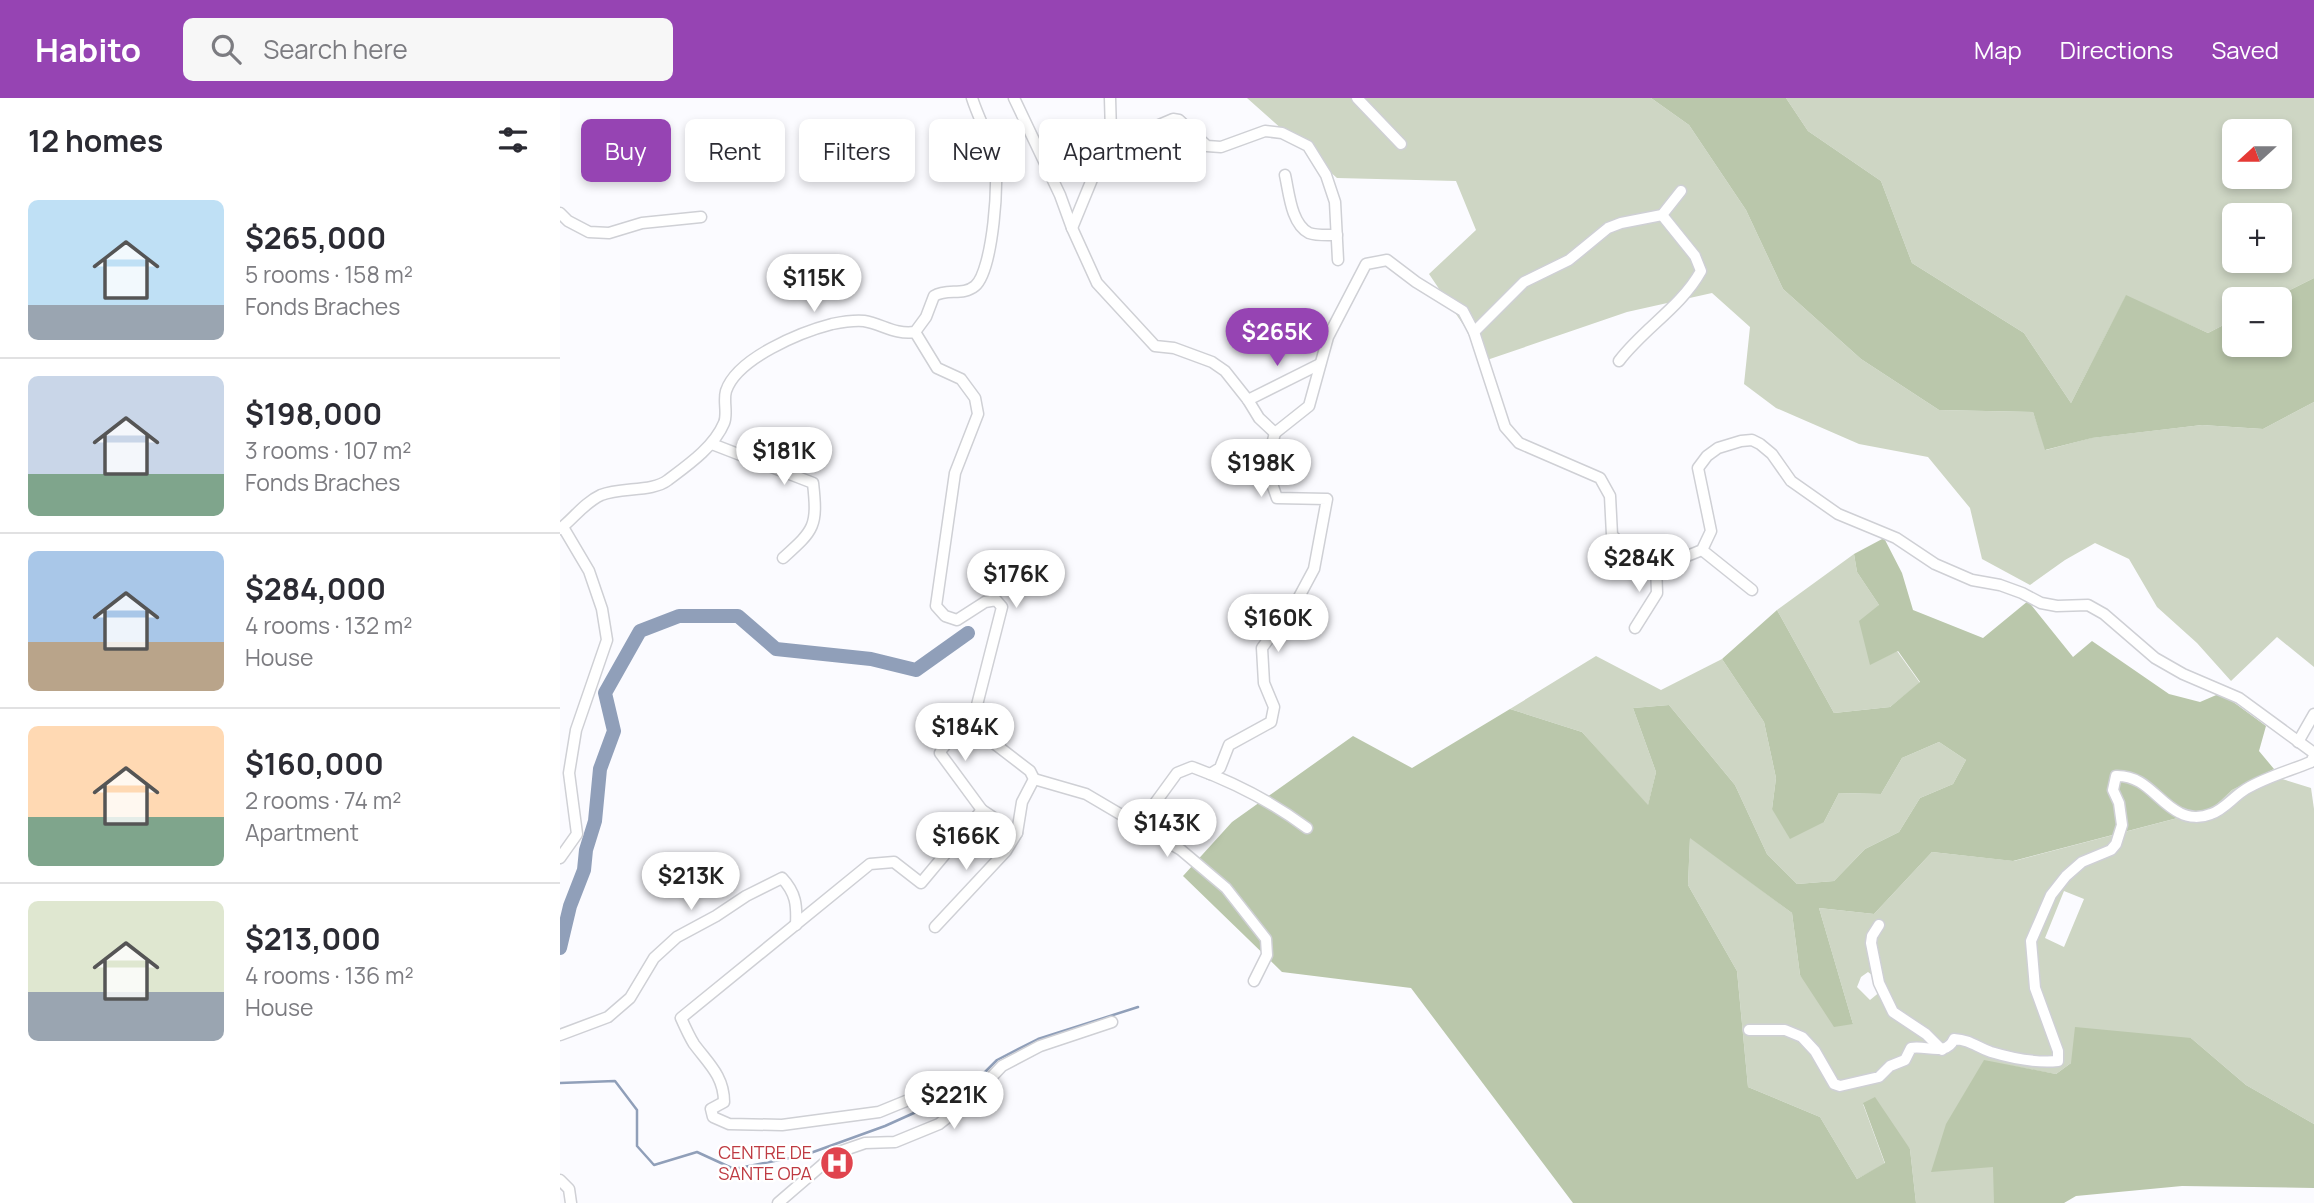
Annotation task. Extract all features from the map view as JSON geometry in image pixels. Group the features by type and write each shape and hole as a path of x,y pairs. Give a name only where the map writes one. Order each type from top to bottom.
{"street":[{"path":"560,858 577,834 569,773 576,730 607,640 602,609 589,571 562,528 587,503 602,495 666,482 712,443 725,422 726,391 753,359 783,342 831,324 865,321 902,334 915,332 926,317 934,296 941,292 962,292 978,283 985,269 993,232 995,157 972,98"},
{"path":"1014,98 1060,195 1097,283 1155,346 1174,348 1212,362 1225,371 1259,418 1275,433"},
{"path":"1110,98 1111,119"},
{"path":"1357,98 1401,144"},
{"path":"1206,145 1221,147 1265,131 1282,133 1308,146 1326,175 1335,202 1338,260"},
{"path":"1285,175 1293,211 1302,228 1310,233 1337,235"},
{"path":"1072,228 1091,182"},
{"path":"1474,332 1524,282 1569,260 1608,228 1662,215 1681,191"},
{"path":"560,213 568,221 589,232 609,233 642,223 701,217"},
{"path":"1619,361 1633,344 1668,313 1701,271 1695,256 1662,215"},
{"path":"1210,774 1220,768 1229,745 1271,722 1274,707 1264,683 1262,648 1299,597 1314,569 1327,499 1277,498 1266,467 1275,433 1309,406 1328,337 1366,264 1387,260 1416,282 1463,311 1474,332 1505,427 1519,443 1600,478 1610,496 1612,535 1644,563 1656,565 1702,550 1711,531 1698,468 1718,447 1752,440 1772,454 1791,481 1838,514 1896,538 1935,564 1972,580 2000,585 2040,603 2057,606 2088,605 2104,614 2155,658 2183,674 2239,698 2314,755 2311,762 2257,782 2215,813 2203,817 2188,817 2178,813 2150,787 2124,776 2116,776 2113,790 2119,803 2122,825 2116,845 2082,862 2066,876 2051,895 2031,941 2035,988 2058,1051 2058,1061 2032,1060 1989,1051 1969,1040 1954,1039 1951,1046 1942,1050 1922,1046 1911,1048 1905,1060 1891,1066 1879,1077 1860,1079 1840,1086 1834,1084 1815,1051 1802,1037 1785,1030 1749,1030"},
{"path":"915,332 937,368 961,379 975,398 978,414 956,473 936,606 945,616 957,620 985,602 996,600 1002,607 977,705 991,741 1030,771 1034,779 1086,794 1181,850 1226,888 1266,939 1267,955 1254,981"},
{"path":"1248,400 1320,364"},
{"path":"712,443 813,483 817,511 808,535 783,558"},
{"path":"1702,550 1752,590"},
{"path":"1635,628 1657,593 1656,565"},
{"path":"2298,742 2314,714"},
{"path":"984,723 944,745 940,753 982,810 1017,833"},
{"path":"1132,822 1150,810 1177,772 1192,767 1281,808 1307,828"},
{"path":"935,927 1006,851 1017,833 1022,802 1034,779"},
{"path":"970,1100 928,1092 879,1112 782,1125 729,1124 713,1117 711,1110 724,1102 724,1088 718,1074 692,1040 681,1018 870,864 894,862 921,883 982,810"},
{"path":"560,1035 608,1017 630,998 654,958 677,937 782,878 791,888 797,902 796,925"},
{"path":"1880,925 1872,936 1871,943 1879,983 1893,1012 1926,1034 1942,1050"},
{"path":"778,1203 836,1153 865,1143 895,1142 939,1124 970,1100 1002,1066 1040,1046 1112,1022"},
{"path":"560,1180 569,1189 571,1203"}],"green space":[{"path":"1247,98 1651,98 1689,125 1746,210 1783,289 1861,359 1939,410 2033,412 2046,450 2091,438 2202,425 2263,429 2314,402 2314,667 2277,637 2231,681 2197,643 2157,607 2129,559 2095,543 2030,585 1982,559 1970,508 1928,457 1859,444 1776,408 1744,384 1750,327 1712,293 1627,312 1487,360 1429,274 1476,230 1456,181 1337,178"},
{"path":"1651,98 1786,98 1808,131 1881,181 1912,263 2024,333 2071,403 2126,295 2208,333 2222,326 2222,357 2292,357 2292,289 2314,278 2314,402 2263,429 2202,425 2092,438 2045,450 2033,412 1939,410 1861,359 1783,289 1746,210 1689,125"},
{"path":"1786,98 2314,98 2314,278 2292,289 2222,287 2222,326 2208,333 2126,296 2071,403 2024,333 1912,263 1881,181 1808,131"},
{"path":"1884,538 1902,573 1913,610 1983,638 2028,601 2073,657 2092,641 2169,694 2200,702 2221,693 2266,726 2259,751 2274,769 2232,790 2212,809 2013,861 1932,852 1874,914 1819,908 1853,1024 1834,1027 1800,975 1792,913 1690,838 1688,885 1737,971 1748,1087 1820,1117 1857,1179 1885,1163 1863,1103 1875,1097 1910,1149 1916,1203 1573,1203 1411,988 1282,972 1183,876 1232,822 1353,736 1412,768 1510,709 1582,732 1648,805 1656,772 1633,708 1669,705 1735,785 1767,854 1797,884 1834,881 1865,849 1899,832 1920,798 1953,784 1966,760 1939,742 1902,758 1881,794 1839,793 1824,822 1790,839 1772,809 1776,778 1764,722 1722,659 1777,610 1834,713 1890,707 1920,682 1898,651 1870,665 1859,621 1879,605 1857,572 1854,554"},
{"path":"1854,554 1857,572 1879,605 1870,664 1897,651 1920,683 1890,707 1834,713 1777,610"},
{"path":"1596,656 1661,690 1722,659 1764,722 1776,778 1772,809 1824,822 1839,793 1881,794 1902,758 1939,742 1966,760 1953,784 1920,798 1899,832 1865,849 1834,881 1797,884 1767,854 1735,785 1669,705 1633,708 1656,772 1648,806 1582,732 1510,709"},
{"path":"2274,769 2282,779 2311,788 2314,809 2314,1124 2246,1085 2191,1038 2071,1063 2056,1074 1984,1061 1974,1079 1994,1167 1994,1203 1916,1203 1910,1149 1863,1104 1885,1164 1857,1179 1820,1117 1748,1087 1737,971 1688,885 1690,837 1792,913 1800,975 1853,1024 1819,908 1874,914 1932,852 2014,861 2212,809 2232,790","holes":["2064,891 2084,899 2064,947 2045,938","1868,972 1881,982 1881,991 1870,1000 1857,987 1861,977"]},
{"path":"2075,1027 2191,1038 2246,1085 2314,1124 2314,1188 2182,1186 2076,1196 2064,1203 1994,1203 1993,1167 1931,1172 1946,1124 1984,1060 2056,1074 2071,1063"}],"waterway":[{"path":"560,948 570,906 584,870 586,850 595,821 600,769 614,731 605,693 640,631 679,616 738,616 776,649 871,659 916,670 968,633"},
{"path":"958,1093 975,1082 997,1060 1038,1039 1138,1007"},
{"path":"560,1083 615,1081 637,1110 637,1146 654,1165 697,1152 734,1169 805,1155 885,1126 945,1099"}],"place":[{"name":"CENTRE DE SANTE OPA","path":"837,1163"}]}
